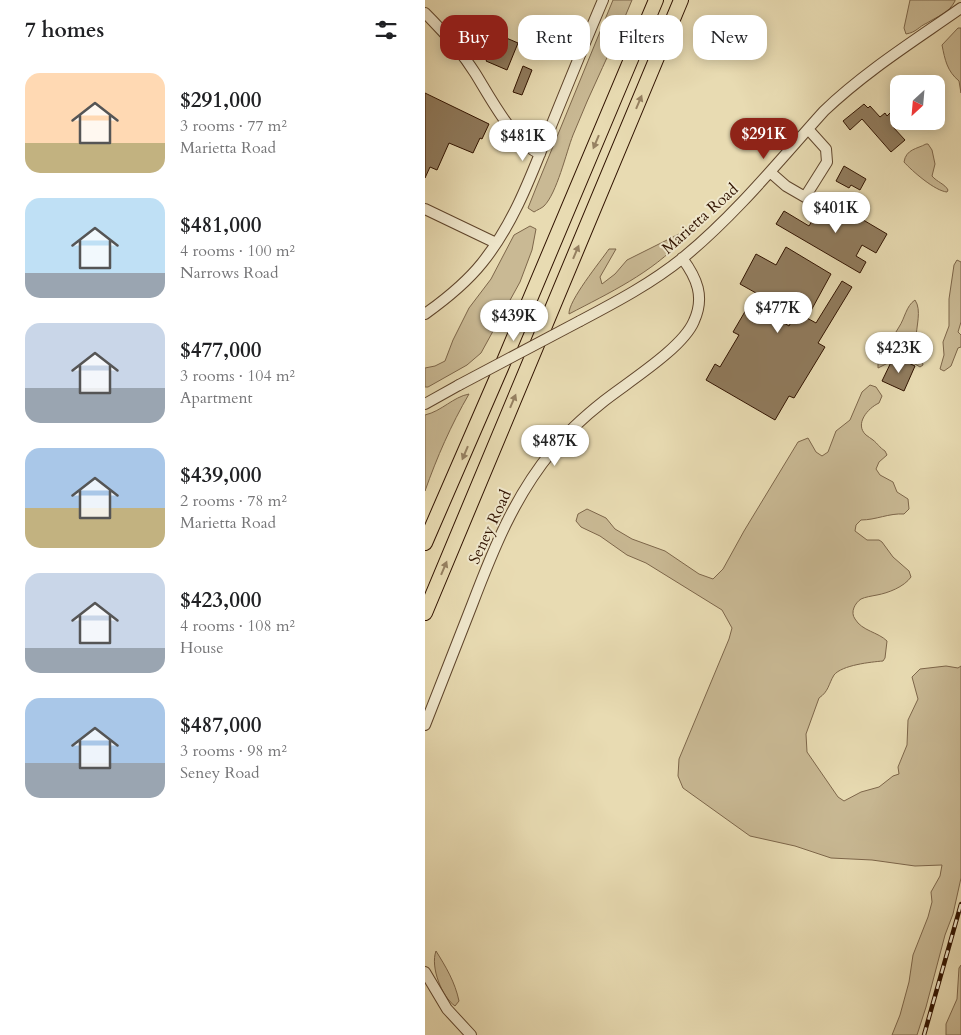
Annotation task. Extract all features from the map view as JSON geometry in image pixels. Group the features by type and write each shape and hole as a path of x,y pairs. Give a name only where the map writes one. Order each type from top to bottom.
{"highway":[{"path":"425,543 452,484 656,0"},
{"path":"425,613 681,0"}],"street":[{"path":"425,314 451,295 467,280 483,262 515,213 603,0"},
{"name":"Marietta Road","path":"425,404 621,299 682,258 719,226 824,111 887,59 961,8"},
{"path":"425,13 461,52 501,116 528,147 540,154"},
{"path":"770,172 786,186 805,197 827,162 826,149 808,129"},
{"path":"425,209 496,243"},
{"name":"Seney Road","path":"425,726 491,555 517,501 532,476 576,424 678,344 694,322 699,299 698,285 693,272 682,258"},
{"path":"425,536 452,484"},
{"path":"425,972 447,1009 471,1035"}],"shaded area":[{"path":"613,0 632,0 626,15 607,15"},
{"path":"910,0 955,1 950,9 943,14 915,31 906,34 904,28"},
{"path":"958,28 961,28 961,93 959,81 949,69 942,45"},
{"path":"600,32 600,60 606,60 573,135 553,192 544,206 534,212 528,208"},
{"path":"926,144 932,150 935,164 932,176 947,188 947,192 930,184 904,162 909,152"},
{"path":"530,226 536,229 532,250 520,282 481,353 467,365 425,387 425,368 445,361 469,308 491,279 514,235"},
{"path":"679,234 683,239 658,262 629,281 569,314 579,291 609,249 616,249 600,277 602,284 615,274 627,260"},
{"path":"957,260 961,262 961,322 958,332 961,335 961,347 958,348 951,366 944,371 940,369 944,355 943,342 949,326 949,299 954,265"},
{"path":"915,300 918,309 916,342 923,365 920,367 902,356 896,355 888,363 878,368 878,361 901,324 910,305"},
{"path":"870,385 876,387 882,396 879,403 867,412 861,426 866,435 885,451 887,455 879,462 876,469 880,475 893,482 897,492 908,499 909,509 904,514 861,520 856,525 855,531 867,540 879,540 882,542 893,557 909,571 911,577 895,589 863,598 855,605 853,613 858,623 887,641 885,658 883,661 850,666 834,675 827,690 819,698 806,734 807,752 838,797 844,801 861,792 879,787 893,776 899,774 898,767 907,745 908,720 918,699 912,677 920,669 946,666 958,668 961,666 961,878 953,914 945,935 917,1035 892,1035 900,1015 909,982 913,955 928,917 932,902 931,892 940,876 942,865 915,866 872,860 831,858 795,846 750,836 683,788 678,776 679,759 732,628 722,610 646,563 627,555 600,536 581,527 576,521 578,514 587,509 606,518 615,529 632,539 665,551 699,574 713,579 723,569 798,442 808,438 816,452 822,456 828,452 836,431 850,420 862,392"},
{"path":"469,394 445,441 425,491 425,415"},
{"path":"436,951 455,987 459,1001 455,1006 450,1002 438,981 435,965"},
{"path":"961,965 961,1035 946,1035 946,1024 957,999 959,968"}],"building":[{"path":"508,39 518,43 507,70 486,61 508,60"},
{"path":"523,66 532,70 522,95 513,92"},
{"path":"425,93 489,124 473,153 449,143 437,170 430,167 425,178"},
{"path":"864,104 868,108 870,106 880,117 885,113 887,116 890,113 890,130 896,130 905,140 891,152 862,119 850,130 843,121"},
{"path":"844,166 866,179 860,190 851,185 849,188 836,181"},
{"path":"826,198 887,234 876,253 862,245 856,256 866,262 860,273 776,224 784,211 809,226"},
{"path":"786,247 831,274 807,318 816,323 842,281 852,287 818,343 825,347 794,398 789,396 775,420 706,380 715,364 720,367 739,335 733,332 750,303 789,326 795,315 740,284 756,254 776,265"},
{"path":"894,356 915,366 904,391 882,381"}],"railway":[{"path":"924,1035 961,904"}]}
